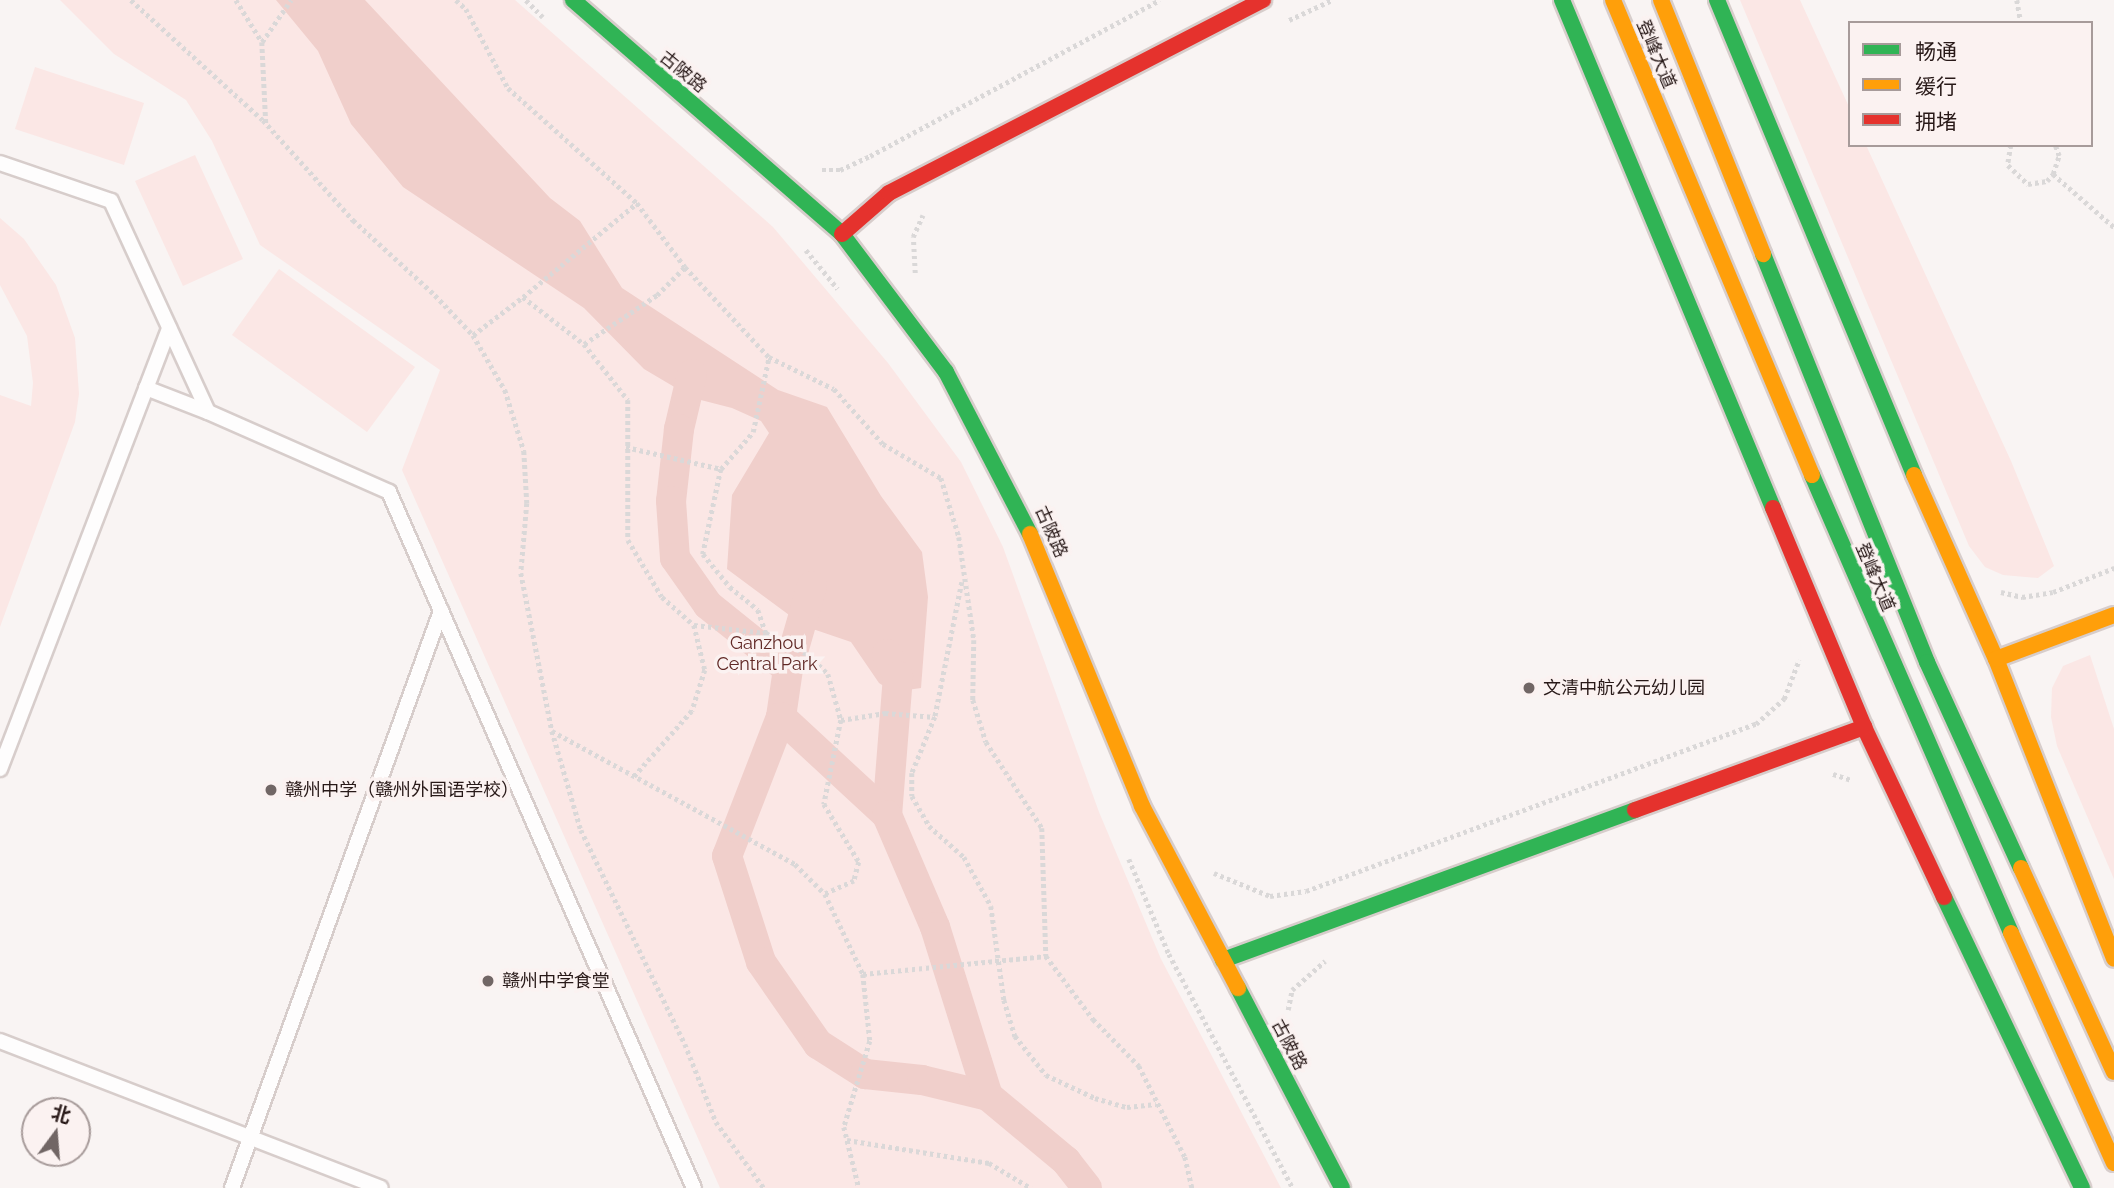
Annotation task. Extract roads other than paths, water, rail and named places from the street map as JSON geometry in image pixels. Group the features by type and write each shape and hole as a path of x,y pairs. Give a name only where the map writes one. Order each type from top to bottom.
{"street":[{"name":"古陂路","path":"573,0 842,234 946,372 1021,513 1142,806 1342,1188"},
{"path":"842,234 889,193 1263,0"},
{"path":"1562,0 1864,727 2081,1188"},
{"name":"登峰大道","path":"1613,0 1900,685 2114,1163"},
{"name":"登峰大道","path":"1661,0 1927,662 2114,1072"},
{"path":"1717,0 1937,530 1996,659 2114,958"},
{"path":"1996,659 2114,615"},
{"path":"1223,960 1864,727"}],"lane":[{"path":"0,163 111,201 208,412"},
{"path":"0,769 169,328"},
{"path":"146,388 208,412 388,492 694,1188"},
{"path":"232,1188 442,611"},
{"path":"0,1041 381,1188"}],"waterway":[{"path":"692,374 679,429 671,501 675,558 708,605 788,669"},
{"path":"812,586 788,669 781,717 727,856 761,962 818,1044 865,1074 922,1080 988,1096 1066,1161 1087,1188"},
{"path":"887,654 898,676 887,815"},
{"path":"781,717 887,815 935,927 988,1096"}],"place":[{"name":"文清中航公元幼儿园","path":"1529,688"},
{"name":"赣州中学（赣州外国语学校）","path":"271,790"},
{"name":"赣州中学食堂","path":"488,981"}],"park label":[{"name":"Ganzhou Central Park","path":"767,654"}]}
